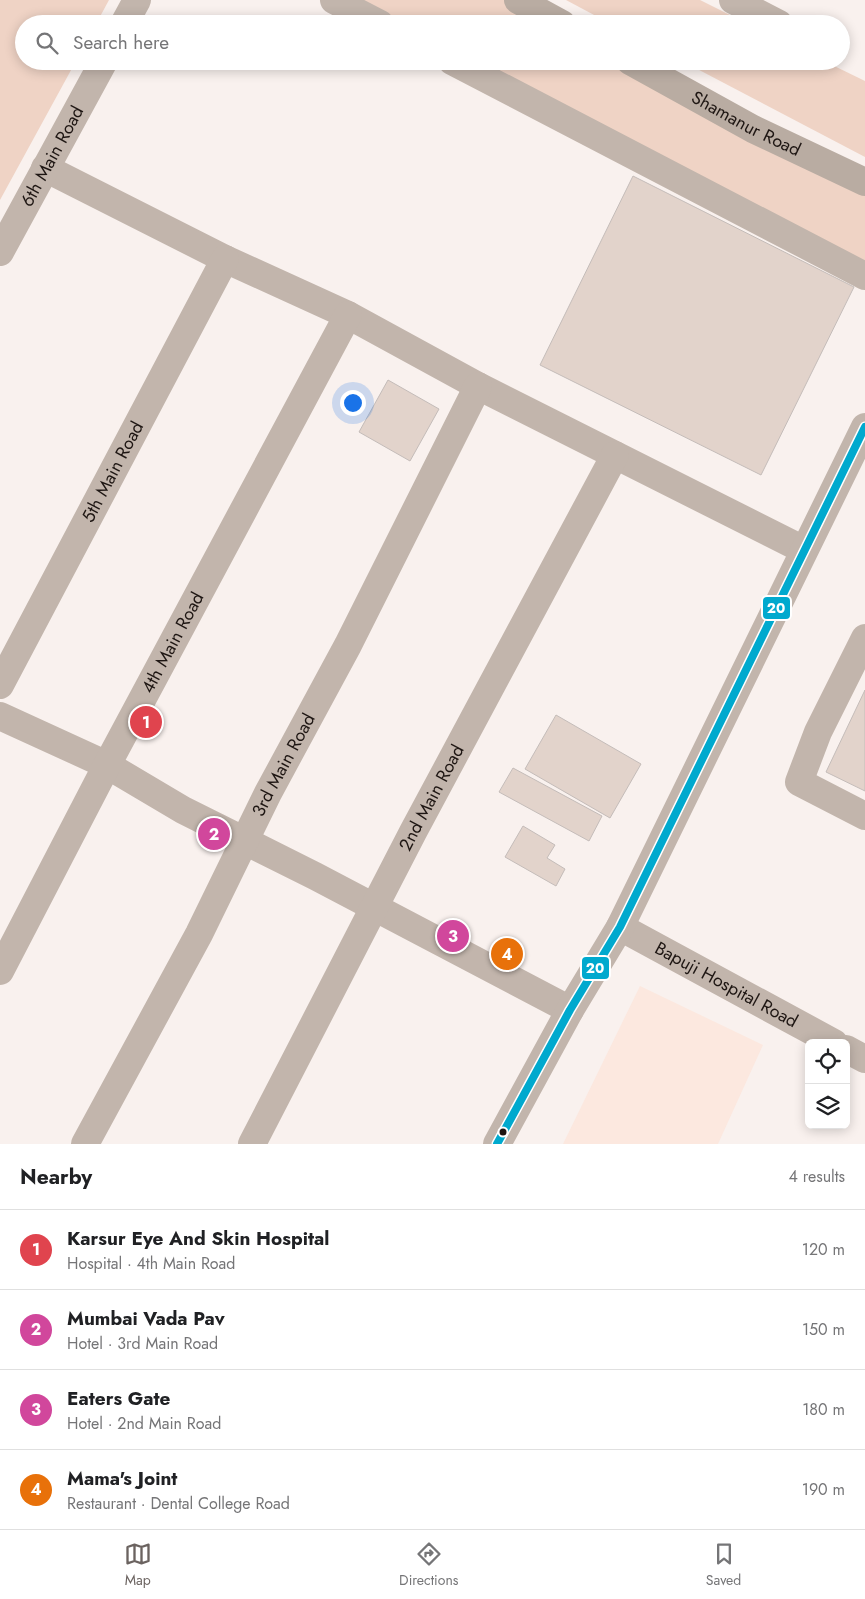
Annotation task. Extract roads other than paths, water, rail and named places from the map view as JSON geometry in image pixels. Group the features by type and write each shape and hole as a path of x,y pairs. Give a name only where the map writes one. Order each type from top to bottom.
{"main road":[{"path":"518,0 546,15"},
{"name":"Shamanur Road","path":"646,70 753,129 865,182"}],"street":[{"path":"129,15 137,0"},
{"path":"334,0 363,15"},
{"path":"732,0 762,15"},
{"name":"6th Main Road","path":"0,252 99,70"},
{"path":"469,70 865,276"},
{"path":"45,168 225,259 348,315 478,386 804,550"},
{"name":"5th Main Road","path":"0,685 225,259"},
{"name":"4th Main Road","path":"0,971 107,765 348,315"},
{"name":"3rd Main Road","path":"85,1144 199,934 244,841 348,645 478,386"},
{"path":"497,1144 570,1010 620,927 865,426"},
{"name":"2nd Main Road","path":"252,1144 616,455"},
{"path":"865,638 818,732 800,782 865,816"},
{"path":"0,716 107,765 183,810 570,1010"},
{"name":"Bapuji Hospital Road","path":"620,927 827,1039"},
{"path":"850,1051 865,1059"}],"place":[{"name":"Karsur Eye And Skin Hospital","path":"146,722"},
{"name":"Mumbai Vada Pav","path":"214,834"},
{"name":"Eaters Gate","path":"453,936"},
{"name":"Mama's Joint","path":"507,954"}]}
